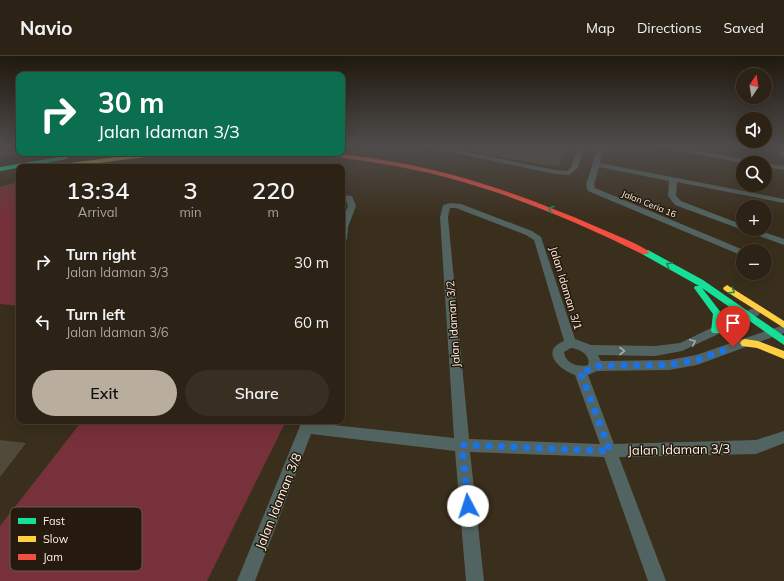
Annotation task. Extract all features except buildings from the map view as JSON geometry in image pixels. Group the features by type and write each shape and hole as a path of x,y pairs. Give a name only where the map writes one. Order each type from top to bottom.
{"main road":[{"path":"429,170 520,196 630,244 688,275 784,341"},
{"path":"0,178 16,175"},
{"path":"678,259 784,325"},
{"path":"688,275 718,314 716,331"},
{"path":"745,343 758,345 784,355"}],"street":[{"path":"548,170 569,173 572,170"},
{"name":"Jalan Ceria 16","path":"594,170 590,187 594,192 736,250"},
{"path":"630,170 784,201"},
{"path":"674,179 672,196 678,203 736,225"},
{"path":"345,197 349,198 352,206 345,221"},
{"name":"Jalan Idaman 3/1","path":"450,205 458,206 529,233 538,239 570,343"},
{"name":"Jalan Idaman 3/2","path":"450,205 446,207 444,217 462,445 475,581"},
{"path":"767,236 784,242"},
{"path":"760,309 749,316 682,347 655,351 590,350 580,345 570,343 561,347 558,354 562,363 568,367 580,371 588,370 594,366 669,365 697,360 784,329"},
{"path":"590,350 595,359 594,366"},
{"path":"580,371 657,581"},
{"name":"Jalan Idaman 3/3","path":"309,424 462,445 610,451 756,447 784,437"},
{"name":"Jalan Idaman 3/8","path":"246,581 309,424"}],"shaded area":[{"path":"16,182 16,306 0,304 0,187"},
{"path":"80,424 285,424 207,581 0,581 0,526 10,513 10,571 142,571 142,507 15,507"}],"traffic: fast":[{"path":"645,252 700,282 784,341"},
{"path":"698,288 718,314 716,331"}],"traffic: slow":[{"path":"727,288 784,325"},
{"path":"745,343 758,345 784,355"}],"traffic: jam":[{"path":"427,170 527,200 606,233 645,252"}],"route":[{"path":"468,506 462,445 610,451 580,371 592,369 594,366 669,365 697,360 733,347"}]}
